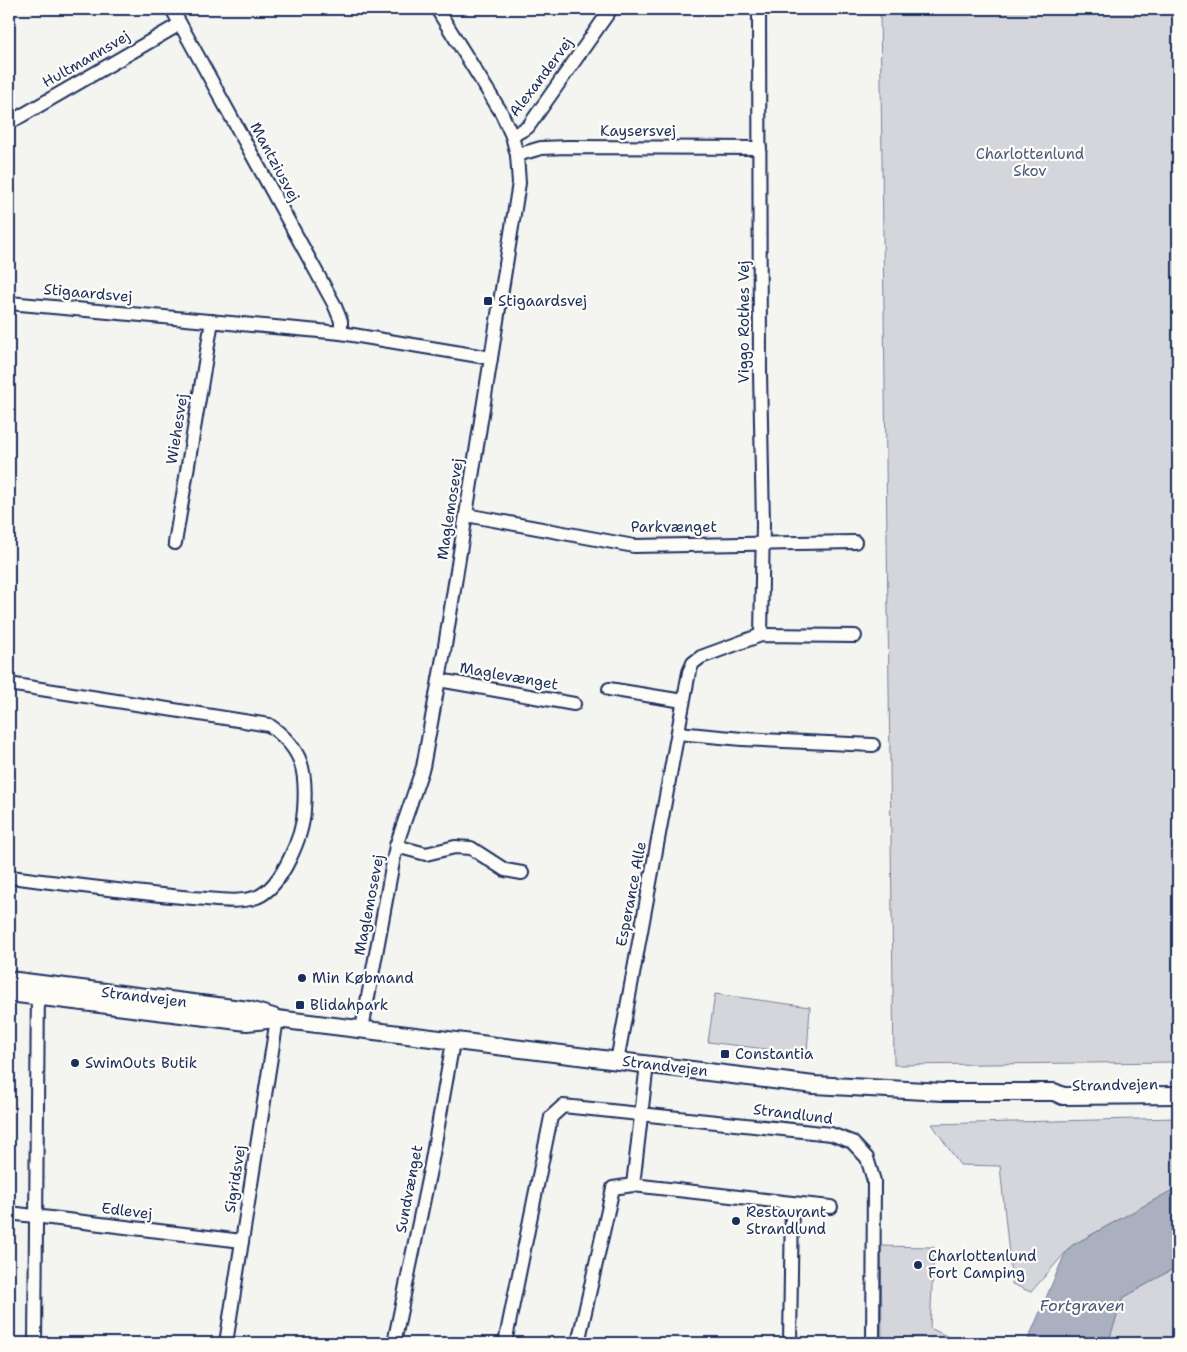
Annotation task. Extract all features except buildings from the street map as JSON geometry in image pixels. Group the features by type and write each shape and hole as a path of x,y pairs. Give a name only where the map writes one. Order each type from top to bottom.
{"main road":[{"name":"Strandvejen","path":"9,980 38,990"},
{"name":"Strandvejen","path":"9,993 38,990 249,1010 268,1014 277,1019 814,1085 942,1092 1054,1092 1063,1096 1178,1095"},
{"name":"Strandvejen","path":"1054,1092 1066,1086 1178,1084"}],"street":[{"name":"Mantziusvej","path":"172,9 334,304 341,321 341,333"},
{"name":"Maglemosevej","path":"362,1029 396,846 423,767 439,680 519,183 517,155 512,136 501,112 437,9"},
{"name":"Alexandervej","path":"512,136 528,127 611,9"},
{"name":"Viggo Rothes Vej","path":"760,9 761,635"},
{"name":"Hultmannsvej","path":"9,122 180,24"},
{"name":"Kaysersvej","path":"517,155 541,148 568,147 760,148"},
{"name":"Stigaardsvej","path":"9,303 341,333 491,358"},
{"name":"Wiehesvej","path":"175,543 212,321"},
{"name":"Parkvænget","path":"466,515 634,546 855,542"},
{"name":"Esperance Alle","path":"617,1061 683,701 689,672 693,663 700,657 761,635 855,636"},
{"name":"Maglevænget","path":"439,680 574,704"},
{"path":"9,684 269,725 291,743 299,757 304,773 306,792 304,821 286,868 268,890 250,899 241,901 164,896 9,877"},
{"path":"609,689 683,701"},
{"path":"678,733 742,739 873,745"},
{"path":"396,846 426,854 455,847 470,848 505,870 522,873"},
{"path":"34,1343 38,990"},
{"name":"Sigridsvej","path":"226,1343 277,1019"},
{"name":"Sundvænget","path":"394,1343 453,1042"},
{"path":"633,1185 647,1064"},
{"name":"Strandlund","path":"505,1343 551,1117 563,1106 831,1134 852,1142 867,1158 874,1181 873,1343"},
{"path":"578,1343 613,1188 633,1185 830,1207"},
{"path":"790,1343 792,1203"},
{"name":"Edlevej","path":"9,1213 242,1241"}],"green space":[{"name":"Charlottenlund Skov","path":"880,9 1178,9 1178,1062 894,1065"},
{"path":"715,994 810,1007 807,1054 708,1042"},
{"path":"1178,1118 1178,1187 1071,1246 1031,1292 1012,1284 1000,1166 960,1165 932,1124"},
{"path":"881,1246 934,1247 930,1328 961,1343 882,1343"},
{"path":"1178,1266 1178,1343 1108,1343 1123,1298"}],"water":[{"name":"Fortgraven","path":"1178,1187 1178,1266 1123,1298 1108,1343 1027,1342 1064,1256 1071,1246"}],"place":[{"name":"Stigaardsvej","path":"488,301"},
{"name":"Min Købmand","path":"302,978"},
{"name":"Blidahpark","path":"300,1005"},
{"name":"Constantia","path":"725,1054"},
{"name":"SwimOuts Butik","path":"75,1063"},
{"name":"Restaurant Strandlund","path":"736,1221"},
{"name":"Charlottenlund Fort Camping","path":"918,1265"}]}
